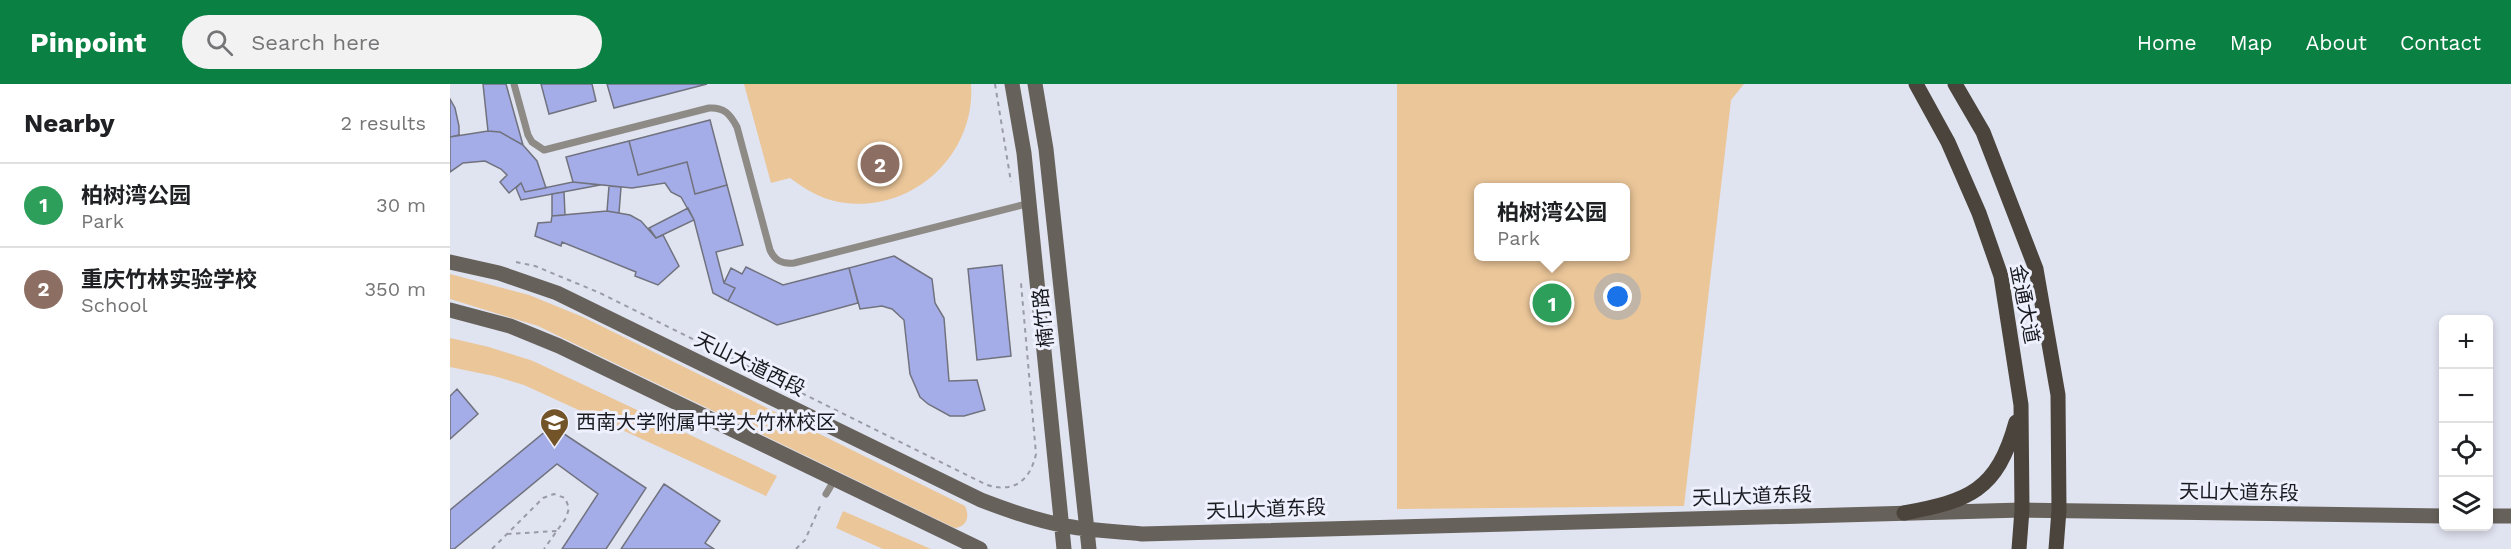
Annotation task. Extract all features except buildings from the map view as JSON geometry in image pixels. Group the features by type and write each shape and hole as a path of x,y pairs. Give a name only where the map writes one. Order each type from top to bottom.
{"main road":[{"name":"楠竹路","path":"1012,84 1030,203 1064,549"},
{"name":"楠竹路","path":"1035,84 1046,149 1089,549"},
{"name":"金通大道","path":"1916,84 1948,142 1979,213 2001,276 2021,405 2022,510 2019,549"},
{"name":"金通大道","path":"1955,84 1983,132 2036,269 2058,395 2060,510 2056,549"},
{"name":"天山大道西段","path":"450,262 499,273 557,293 981,500 1019,514 1062,525"},
{"path":"450,310 510,326 559,346 980,549"},
{"path":"1904,513 1957,501 1976,492 1992,476 2003,459 2021,405"},
{"name":"天山大道东段","path":"1062,525 1142,534 2022,510 2439,516"},
{"path":"2493,516 2511,516"}],"lane":[{"path":"514,84 528,135 532,142 544,150 709,108 719,108 727,112 737,127 770,250 773,257 783,263 794,263 1030,203"},
{"path":"826,494 835,479"}],"path":[{"path":"995,84 1014,207"},
{"path":"515,262 535,266 600,294 987,485 1007,488 1024,481 1034,465 1036,454 1020,278"},
{"path":"492,549 543,498 555,494 565,498 569,508 566,518 544,549"},
{"path":"796,549 805,540 826,494"},
{"path":"507,534 557,531"}],"shaded area":[{"path":"744,84 971,84 970,110 962,135 950,156 934,175 913,189 890,199 865,204 839,202 813,193 790,178 771,183"},
{"path":"1397,84 1744,84 1731,100 1684,506 1397,509"},
{"path":"450,274 529,295 583,317 965,506 967,514 965,523 955,528 538,326 450,299"},
{"path":"450,338 533,361 777,476 766,496 524,385 450,367"},
{"path":"843,511 931,549 883,549 836,528"}],"place":[{"name":"重庆竹林实验学校","path":"880,164"},
{"name":"柏树湾公园","path":"1552,303"},
{"name":"西南大学附属中学大竹林校区","path":"555,448"}]}
